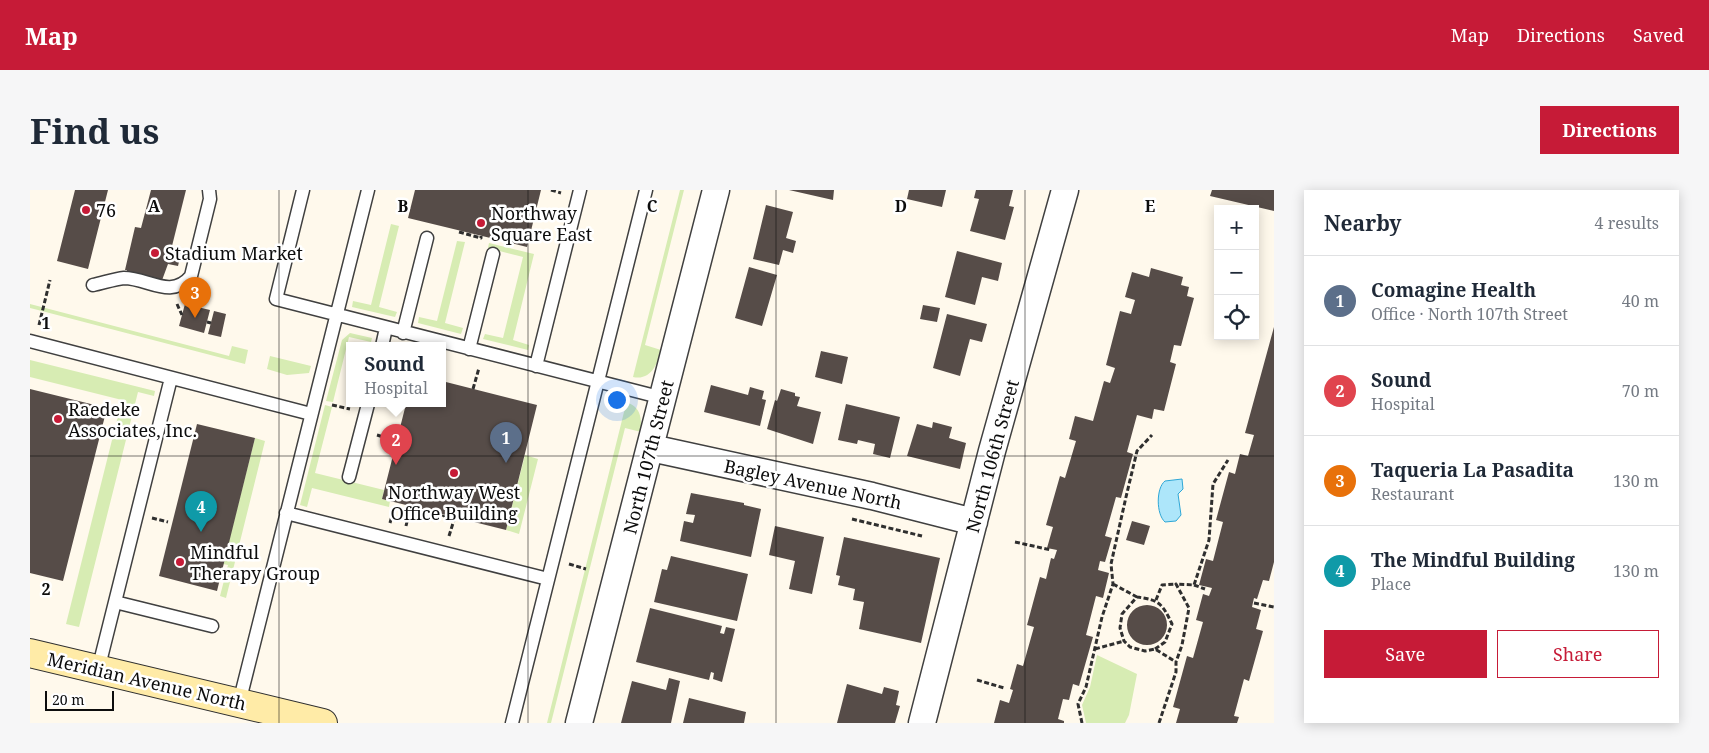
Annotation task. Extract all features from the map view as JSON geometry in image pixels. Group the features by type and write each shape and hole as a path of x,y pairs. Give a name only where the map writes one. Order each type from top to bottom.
{"street":[{"name":"North 107th Street","path":"579,723 716,190"},
{"name":"North 106th Street","path":"922,723 974,522 1065,190"},
{"name":"Bagley Avenue North","path":"651,448 872,496 974,522"},
{"name":"Meridian Avenue North","path":"30,653 323,723"}],"lane":[{"path":"93,285 125,278 162,288 179,286 186,282 191,276 210,199 209,190"},
{"path":"303,190 276,299 440,342"},
{"path":"239,703 310,414 368,190"},
{"path":"536,366 580,190"},
{"path":"512,723 646,190"},
{"path":"403,333 427,238"},
{"path":"469,349 493,254"},
{"path":"383,342 386,328"},
{"path":"30,341 310,414"},
{"path":"446,343 663,398"},
{"path":"98,670 171,378"},
{"path":"349,477 367,407"},
{"path":"286,513 548,579"},
{"path":"115,602 212,626"}],"path":[{"path":"459,232 481,238 481,236"},
{"path":"43,311 50,280"},
{"path":"177,303 182,315"},
{"path":"473,389 479,365"},
{"path":"1082,723 1078,704 1086,687 1102,617 1113,584 1111,564 1114,546 1137,452 1152,434"},
{"path":"1194,585 1209,540 1213,484 1228,460"},
{"path":"852,519 926,538"},
{"path":"448,542 454,520"},
{"path":"1015,542 1050,550"},
{"path":"566,564 586,569"},
{"path":"1113,584 1137,597 1156,600 1165,610 1172,624 1165,642 1155,649 1145,650 1130,647 1124,641 1120,628 1122,614 1137,597"},
{"path":"1159,723 1161,713 1168,699 1169,688 1176,672 1176,662 1182,645 1189,608 1176,584"},
{"path":"1156,600 1162,585 1194,585 1205,590"},
{"path":"1254,603 1274,607"},
{"path":"1095,649 1124,641"},
{"path":"1155,649 1176,662"},
{"path":"977,680 1004,688"}],"green space":[{"path":"680,190 684,190 645,345 661,350 656,365 649,374 639,378 633,377"},
{"path":"391,224 399,226 379,307 397,312 395,317 352,307 353,301 371,305"},
{"path":"457,241 465,242 445,323 463,328 461,334 418,323 419,317 437,321"},
{"path":"489,243 534,254 513,340 529,345 528,350 483,339 485,334 503,338 523,257 488,248"},
{"path":"30,304 229,356 232,346 248,350 245,364 30,308"},
{"path":"350,333 372,338 371,342 349,337 348,342 346,342 346,349 333,402 326,401 342,340"},
{"path":"270,356 311,366 309,373 287,375 267,369"},
{"path":"30,360 155,391 154,396 138,392 79,627 66,624 122,400 30,377"},
{"path":"607,397 634,406 640,415 641,432 625,428 551,723 547,723 625,408 606,403"},
{"path":"325,405 332,407 315,473 384,490 382,499 390,501 389,507 312,488 307,507 300,505"},
{"path":"255,438 265,441 226,598 220,596 228,565 223,564"},
{"path":"525,455 538,459 519,534 506,530"},
{"path":"1097,655 1137,674 1129,715 1125,723 1086,723 1082,705 1090,687"}],"water":[{"path":"1182,479 1183,489 1178,494 1181,515 1176,521 1165,522 1160,513 1158,501 1160,489 1165,481"}],"building":[{"path":"75,190 108,190 88,269 57,261"},
{"path":"151,190 186,190 171,250 181,253 178,266 168,264 161,283 126,275 127,270 125,270 135,227 141,228"},
{"name":"Northway Square East","path":"415,190 541,190 527,247 408,218"},
{"path":"789,190 834,190 833,200"},
{"path":"909,190 946,190 942,207 907,199"},
{"path":"976,190 1013,190 1009,206 1014,207 1005,240 970,231 979,199 974,198"},
{"path":"1212,190 1274,190 1274,211 1259,207 1259,205 1248,205 1210,196"},
{"path":"766,205 793,212 786,238 796,241 793,253 783,250 779,265 753,259"},
{"path":"957,251 1002,263 998,281 982,277 975,305 945,297"},
{"path":"749,267 777,275 762,326 735,318"},
{"path":"1151,268 1183,277 1181,285 1189,287 1187,296 1194,298 1181,346 1174,345 1170,362 1176,364 1164,411 1154,409 1152,419 1137,415 1127,452 1133,454 1121,498 1116,497 1105,536 1112,538 1105,562 1100,561 1098,570 1109,573 1103,598 1096,596 1086,635 1093,637 1079,686 1073,684 1069,700 1063,699 1058,719 1064,721 1064,723 994,723 1000,700 1009,703 1013,690 1010,689 1017,664 1023,666 1034,627 1027,625 1040,577 1046,579 1051,558 1054,559 1057,550 1047,548 1053,527 1046,525 1060,476 1065,478 1076,441 1069,439 1075,416 1093,421 1104,381 1110,383 1115,368 1106,365 1120,311 1131,314 1135,300 1125,297 1132,272 1149,277"},
{"path":"185,304 210,310 204,333 179,326"},
{"path":"923,305 940,308 937,322 920,319"},
{"path":"214,311 226,314 221,337 208,334"},
{"path":"947,314 987,324 982,342 970,339 960,376 933,368"},
{"path":"1274,327 1274,562 1269,581 1263,580 1257,599 1254,598 1252,607 1261,610 1256,629 1263,631 1249,681 1244,679 1234,716 1239,717 1237,723 1176,723 1180,709 1173,707 1187,656 1193,658 1203,622 1196,620 1203,594 1209,596 1212,588 1199,585 1206,559 1213,561 1223,522 1216,520 1229,472 1235,474 1240,454 1248,456 1254,435 1245,433"},
{"path":"821,351 848,357 842,384 815,377"},
{"name":"Northway West Office Building","path":"446,382 537,405 506,530 382,499 405,407 446,407"},
{"path":"711,385 748,395 750,387 764,391 762,399 766,400 760,426 704,412"},
{"path":"30,389 107,408 63,581 30,573"},
{"path":"781,389 795,393 795,396 800,397 797,406 821,412 813,444 767,429 775,400 777,401"},
{"path":"846,404 900,417 890,458 873,454 875,444 858,440 857,444 838,440"},
{"path":"933,422 952,427 949,438 966,443 960,469 907,456 917,424 932,428"},
{"path":"197,424 255,438 217,591 159,576"},
{"path":"691,493 744,503 744,505 761,509 751,557 680,541 684,521 693,523 695,515 686,514"},
{"path":"1132,521 1150,526 1144,545 1126,540"},
{"path":"775,526 824,537 812,594 789,589 795,561 769,555"},
{"path":"844,537 940,558 921,643 859,629 864,602 853,600 855,589 838,585 840,576 836,575"},
{"path":"671,556 748,574 737,621 654,602 662,569 667,570"},
{"path":"1147,605 1161,611 1167,625 1161,639 1147,645 1133,639 1127,625 1133,611"},
{"path":"650,608 722,626 720,633 724,634 726,627 735,629 722,682 713,679 714,673 711,672 709,680 636,662"},
{"path":"669,678 680,681 671,723 621,723 632,681 666,690"},
{"path":"847,684 882,694 884,687 899,691 896,705 900,706 895,723 837,723"},
{"path":"689,698 746,712 744,723 683,723"}],"place":[{"name":"76","path":"86,210"},
{"name":"Northway Square East","path":"481,223"},
{"name":"Stadium Market","path":"155,253"},
{"name":"Taqueria La Pasadita","path":"195,318"},
{"name":"Raedeke Associates, Inc.","path":"58,419"},
{"name":"Comagine Health","path":"506,463"},
{"name":"Sound","path":"396,465"},
{"name":"Northway West Office Building","path":"454,473"},
{"name":"The Mindful Building","path":"201,532"},
{"name":"Mindful Therapy Group","path":"180,562"}]}
